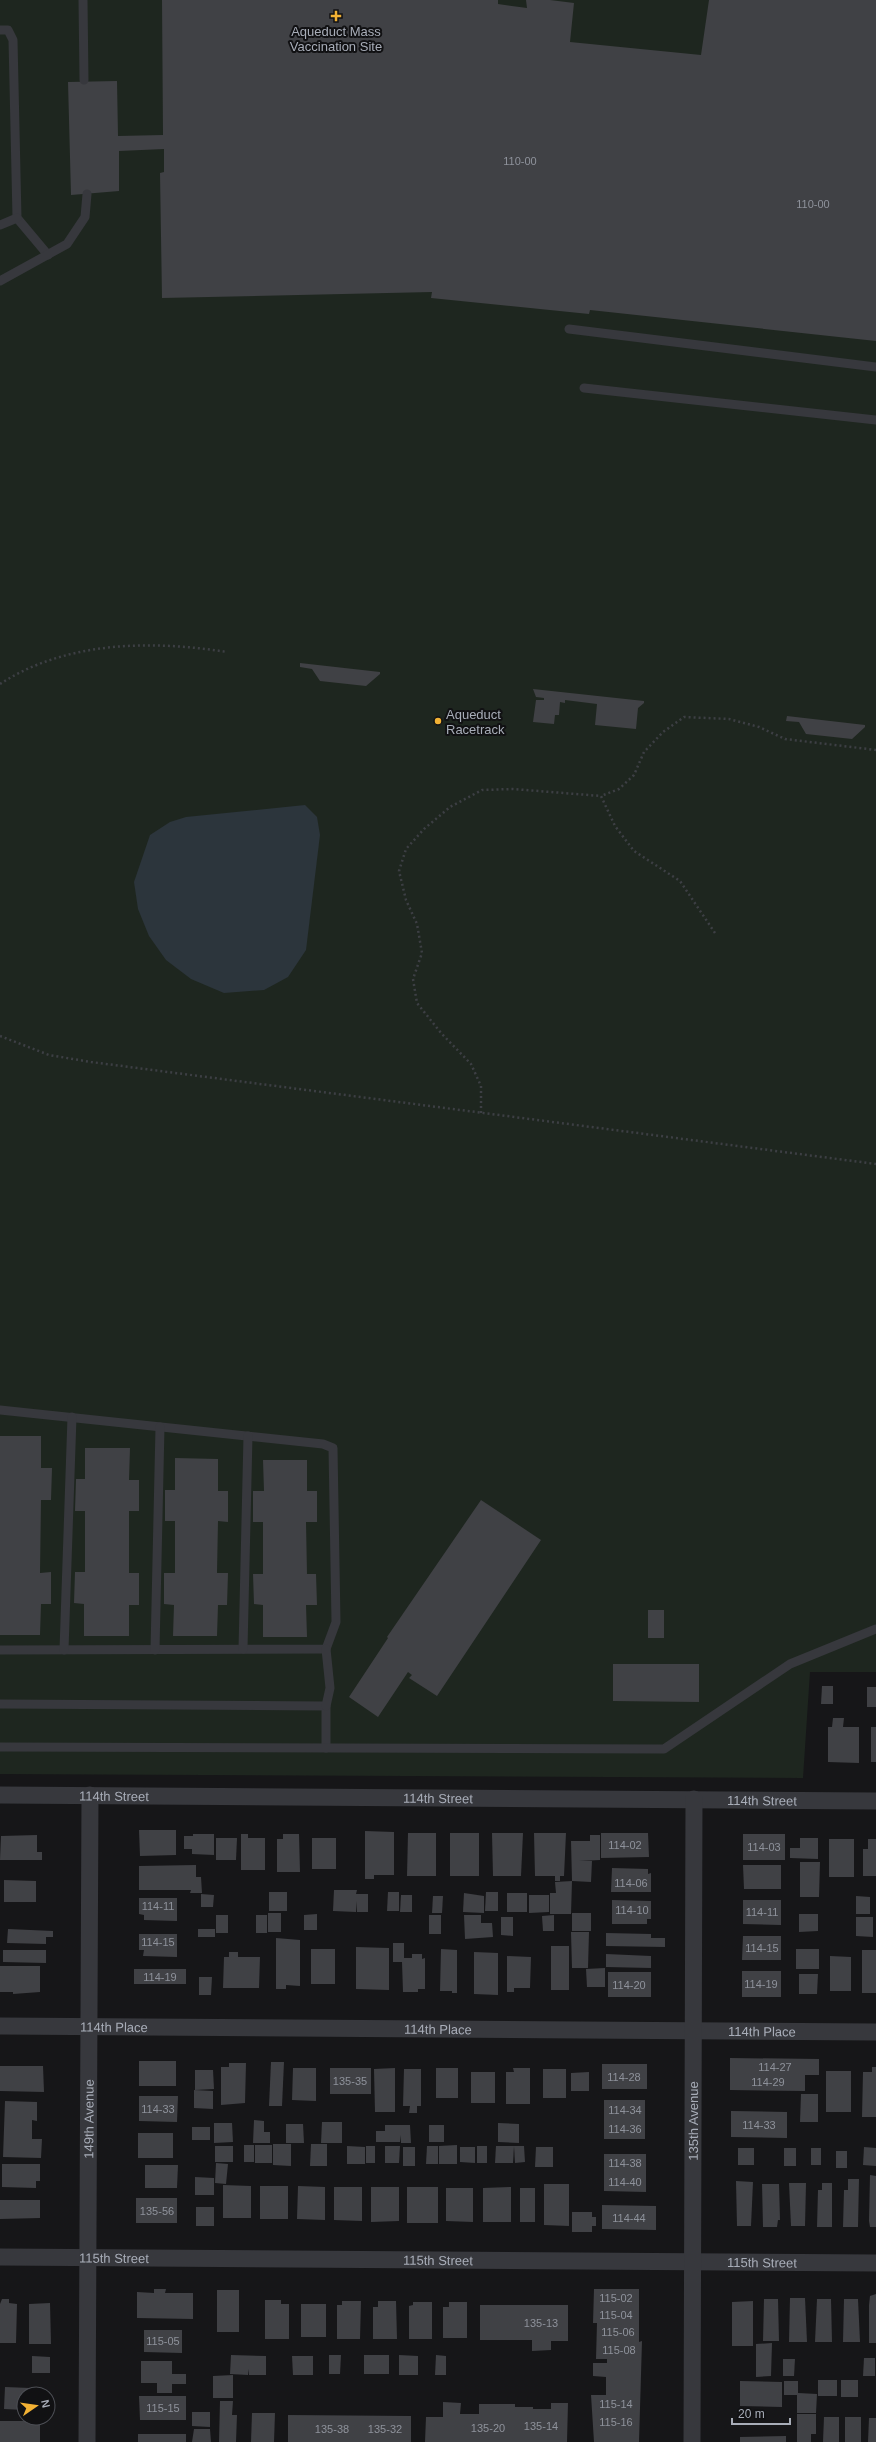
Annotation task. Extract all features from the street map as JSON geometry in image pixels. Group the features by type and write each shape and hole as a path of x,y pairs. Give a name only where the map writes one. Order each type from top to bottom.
{"street":[{"name":"114th Street","path":"0,1795 876,1800"},
{"name":"149th Avenue","path":"87,2442 90,1795"},
{"name":"135th Avenue","path":"692,2442 695,2031 694,1799"},
{"name":"114th Place","path":"0,2026 876,2032"},
{"name":"115th Street","path":"0,2257 876,2263"}],"lane":[{"path":"83,0 84,80"},
{"path":"0,30 8,30 13,40 17,218 48,254"},
{"path":"0,281 67,244 85,217 87,194"},
{"path":"0,225 17,218"},
{"path":"569,329 876,367"},
{"path":"584,388 876,420"},
{"path":"0,1410 323,1444 333,1448 336,1622 326,1649 330,1688 326,1706 326,1748"},
{"path":"64,1650 72,1418"},
{"path":"155,1650 160,1426"},
{"path":"243,1649 248,1436"},
{"path":"0,1747 664,1749 790,1664 876,1629"},
{"path":"0,1650 326,1649"},
{"path":"0,1704 326,1706"}],"path":[{"path":"0,684 42,662 96,649 138,645 188,646 227,652"},
{"path":"481,1113 481,1086 471,1064 441,1033 417,1003 413,979 422,953 417,924 406,900 399,871 406,849 424,829 450,807 482,790 513,789 601,796 618,789 634,775 644,752 663,732 684,717 729,719 760,727 785,739 876,750"},
{"path":"601,796 615,826 634,851 680,881 715,933"},
{"path":"0,1036 49,1055 84,1061 876,1164"}],"shaded area":[{"name":"Aqueduct Racetrack","path":"0,0 876,0 876,1672 810,1672 803,1778 0,1774"},
{"path":"305,805 317,817 320,835 306,950 288,977 264,990 224,993 191,979 166,960 149,936 138,909 134,882 150,835 170,822 186,817"}],"building":[{"path":"162,0 498,0 498,4 527,8 526,0 550,0 574,3 570,42 701,55 709,0 876,0 876,341 590,310 589,314 431,298 432,292 162,298 160,173 164,172 164,149 119,151 119,191 71,195 68,82 117,81 118,136 163,135"},
{"path":"300,663 380,672 380,674 366,686 320,681 312,669 300,667"},
{"path":"533,689 644,701 644,703 638,708 636,729 595,725 597,704 565,700 565,703 560,702 559,715 555,715 554,724 533,722 536,700 544,700 544,698 536,697"},
{"path":"787,716 865,725 865,727 852,739 806,734 799,722 786,721"},
{"path":"0,1436 41,1436 41,1468 52,1468 51,1500 41,1500 40,1573 51,1572 51,1604 41,1604 40,1635 0,1635"},
{"path":"85,1448 130,1448 129,1480 139,1480 139,1511 129,1511 129,1573 139,1573 139,1605 129,1605 129,1636 84,1636 84,1604 74,1603 75,1572 85,1572 85,1511 75,1511 76,1479 85,1479"},
{"path":"175,1458 218,1459 218,1491 228,1491 228,1522 218,1521 217,1573 228,1573 227,1605 218,1605 217,1636 173,1636 174,1605 164,1604 164,1573 175,1573 175,1521 165,1521 165,1490 175,1490"},
{"path":"263,1460 307,1460 307,1491 317,1491 317,1522 306,1522 307,1574 316,1574 317,1605 306,1605 307,1637 263,1637 263,1605 254,1604 253,1574 263,1574 263,1522 253,1522 253,1491 264,1491"},
{"path":"481,1500 541,1540 437,1696 409,1678 412,1675 408,1672 378,1717 349,1697 388,1638 387,1637"},
{"path":"648,1610 664,1610 664,1638 648,1638"},
{"path":"613,1664 699,1664 699,1702 613,1701"},
{"path":"822,1686 833,1686 833,1704 821,1704"},
{"path":"867,1687 876,1687 876,1707 867,1707"},
{"path":"833,1718 844,1718 843,1727 859,1727 859,1763 828,1762 828,1727 832,1727"},
{"path":"871,1727 876,1727 876,1762 871,1762"},
{"path":"139,1830 176,1830 176,1855 140,1856"},
{"path":"365,1831 394,1832 394,1875 374,1875 374,1879 365,1879"},
{"path":"408,1833 436,1833 436,1876 407,1876"},
{"path":"450,1833 479,1833 479,1876 450,1876"},
{"path":"492,1833 523,1833 521,1876 493,1876"},
{"path":"534,1833 566,1833 564,1876 560,1876 560,1881 555,1881 555,1876 535,1876"},
{"path":"601,1833 648,1833 649,1857 601,1858"},
{"path":"193,1834 214,1834 214,1855 192,1854 192,1849 184,1849 184,1836 193,1836"},
{"path":"241,1834 248,1834 248,1838 265,1838 265,1870 241,1870"},
{"path":"283,1834 299,1834 300,1872 277,1872 277,1839 283,1839"},
{"path":"743,1834 785,1834 785,1860 743,1860"},
{"path":"37,1835 37,1852 42,1852 42,1860 0,1860 1,1836"},
{"path":"590,1835 600,1835 600,1860 579,1861 592,1861 591,1882 572,1881 571,1841 590,1841"},
{"path":"216,1838 237,1838 236,1860 216,1860"},
{"path":"312,1838 336,1838 336,1869 312,1869"},
{"path":"800,1838 818,1838 818,1859 790,1858 790,1848 800,1848"},
{"path":"829,1839 854,1839 854,1877 829,1877"},
{"path":"868,1839 876,1839 876,1876 863,1876 863,1849 868,1849"},
{"path":"800,1862 820,1862 819,1897 800,1897"},
{"path":"196,1865 196,1877 201,1877 202,1893 190,1893 191,1890 139,1890 139,1866"},
{"path":"743,1865 781,1865 781,1889 744,1889"},
{"path":"612,1868 648,1869 648,1874 651,1873 651,1892 611,1892"},
{"path":"4,1880 36,1881 36,1902 4,1902"},
{"path":"572,1881 571,1914 550,1914 550,1893 556,1893 555,1882"},
{"path":"334,1890 357,1890 356,1894 368,1894 368,1912 357,1912 357,1901 356,1912 333,1911"},
{"path":"269,1892 287,1892 287,1911 269,1911"},
{"path":"388,1892 399,1892 399,1911 387,1911"},
{"path":"486,1892 498,1892 498,1911 485,1911"},
{"path":"464,1893 484,1896 484,1913 463,1912"},
{"path":"507,1893 527,1893 527,1912 507,1912"},
{"path":"201,1894 214,1895 213,1907 201,1907"},
{"path":"401,1895 412,1895 412,1912 400,1912"},
{"path":"529,1895 549,1895 549,1912 529,1913"},
{"path":"433,1896 443,1896 442,1913 432,1913"},
{"path":"856,1896 870,1897 870,1914 856,1914"},
{"path":"139,1898 177,1898 177,1921 144,1920 144,1915 139,1914"},
{"path":"612,1900 651,1901 651,1919 647,1919 647,1924 612,1924"},
{"path":"743,1900 781,1900 781,1925 743,1924"},
{"path":"268,1913 281,1913 281,1932 268,1932"},
{"path":"572,1913 591,1913 591,1931 572,1931"},
{"path":"317,1914 317,1930 304,1930 304,1915"},
{"path":"799,1914 818,1914 818,1931 799,1932"},
{"path":"216,1915 228,1915 228,1933 216,1933"},
{"path":"256,1915 267,1915 267,1933 256,1933"},
{"path":"429,1915 441,1915 441,1934 429,1934"},
{"path":"464,1915 481,1915 481,1923 492,1923 493,1937 465,1939"},
{"path":"554,1915 554,1931 543,1931 542,1916"},
{"path":"501,1917 513,1917 513,1936 501,1935"},
{"path":"856,1917 873,1917 873,1937 856,1936"},
{"path":"8,1929 53,1931 53,1937 46,1937 46,1944 7,1943"},
{"path":"198,1929 215,1929 215,1937 198,1937"},
{"path":"571,1932 589,1932 588,1968 572,1968"},
{"path":"606,1933 651,1934 651,1938 665,1938 665,1947 606,1946"},
{"path":"139,1934 177,1934 177,1957 143,1956 144,1950 139,1950"},
{"path":"743,1936 781,1936 781,1960 742,1960"},
{"path":"276,1938 300,1940 300,1986 286,1985 286,1989 276,1989"},
{"path":"393,1943 404,1943 404,1958 412,1958 412,1954 422,1954 422,1959 425,1958 425,1989 418,1989 418,1992 403,1992 402,1962 393,1962"},
{"path":"551,1946 569,1946 569,1990 551,1990"},
{"path":"356,1947 389,1948 389,1990 356,1989"},
{"path":"311,1949 335,1949 335,1984 311,1984"},
{"path":"441,1949 457,1950 457,1993 452,1993 452,1991 440,1991"},
{"path":"796,1949 819,1949 819,1969 796,1969"},
{"path":"3,1950 46,1950 46,1963 3,1962"},
{"path":"862,1950 876,1950 876,1993 862,1993"},
{"path":"229,1952 238,1952 238,1957 260,1957 259,1988 223,1988 224,1957 229,1957"},
{"path":"474,1952 498,1953 498,1995 474,1994"},
{"path":"606,1954 651,1956 651,1968 606,1967"},
{"path":"507,1956 531,1957 530,1988 514,1988 514,1992 507,1992"},
{"path":"830,1956 851,1957 851,1991 830,1991"},
{"path":"0,1966 40,1966 40,1992 13,1994 13,1992 0,1992"},
{"path":"605,1968 605,1987 587,1987 586,1969"},
{"path":"134,1969 186,1969 186,1984 134,1984"},
{"path":"742,1971 781,1971 781,1997 742,1997"},
{"path":"608,1972 651,1972 651,1997 608,1997"},
{"path":"799,1974 818,1974 817,1994 799,1994"},
{"path":"199,1977 212,1977 211,1995 199,1995"},
{"path":"730,2058 819,2059 819,2075 805,2075 805,2091 730,2090"},
{"path":"139,2061 176,2061 176,2086 139,2086"},
{"path":"271,2062 284,2062 282,2106 269,2106"},
{"path":"229,2063 246,2063 245,2103 221,2105 221,2067 229,2067"},
{"path":"602,2064 647,2064 647,2089 602,2089"},
{"path":"0,2066 43,2066 44,2092 0,2091"},
{"path":"872,2067 876,2067 876,2117 862,2117 863,2072 872,2072"},
{"path":"293,2068 316,2068 316,2101 292,2100"},
{"path":"330,2068 371,2068 371,2094 330,2094"},
{"path":"395,2068 395,2112 375,2112 374,2069"},
{"path":"436,2068 458,2068 458,2098 436,2098"},
{"path":"513,2068 530,2068 530,2104 506,2104 506,2072 514,2072"},
{"path":"404,2069 421,2069 421,2106 417,2106 417,2113 409,2113 410,2106 403,2106"},
{"path":"543,2069 566,2069 566,2098 543,2098"},
{"path":"195,2070 213,2070 214,2089 195,2090"},
{"path":"826,2071 851,2071 851,2112 826,2112"},
{"path":"471,2072 495,2072 495,2103 471,2103"},
{"path":"589,2072 589,2091 571,2091 571,2073"},
{"path":"194,2090 213,2091 213,2109 194,2108"},
{"path":"801,2094 818,2094 818,2122 800,2122"},
{"path":"139,2096 178,2096 177,2122 139,2121"},
{"path":"604,2100 645,2100 645,2139 604,2139"},
{"path":"5,2101 37,2102 37,2121 32,2120 32,2139 42,2139 41,2158 3,2157"},
{"path":"731,2111 787,2112 787,2138 731,2137"},
{"path":"254,2120 264,2121 264,2132 270,2132 270,2143 253,2143"},
{"path":"322,2122 342,2122 342,2143 321,2143"},
{"path":"214,2123 232,2123 233,2142 214,2143"},
{"path":"498,2123 519,2124 519,2143 498,2142"},
{"path":"286,2124 303,2124 304,2143 286,2143"},
{"path":"385,2125 410,2125 411,2143 401,2143 401,2135 400,2142 376,2142 376,2131 385,2131"},
{"path":"429,2125 444,2125 444,2142 429,2142"},
{"path":"192,2127 210,2127 210,2140 192,2140"},
{"path":"138,2133 173,2133 173,2158 138,2158"},
{"path":"273,2144 291,2144 291,2166 273,2165"},
{"path":"311,2144 327,2144 327,2166 310,2166"},
{"path":"244,2145 254,2145 254,2162 244,2162"},
{"path":"255,2145 272,2145 272,2163 255,2163"},
{"path":"457,2145 457,2164 439,2164 439,2146"},
{"path":"215,2146 233,2146 233,2162 215,2162"},
{"path":"347,2146 365,2147 365,2164 347,2164"},
{"path":"366,2146 375,2146 375,2163 366,2163"},
{"path":"385,2146 400,2146 399,2163 385,2163"},
{"path":"427,2146 438,2146 438,2164 426,2164"},
{"path":"477,2146 487,2146 487,2163 477,2163"},
{"path":"496,2146 514,2146 513,2163 495,2163"},
{"path":"514,2146 524,2146 525,2162 515,2163"},
{"path":"403,2147 415,2147 415,2166 403,2166"},
{"path":"460,2147 475,2147 475,2163 460,2162"},
{"path":"536,2147 553,2147 553,2167 535,2167"},
{"path":"864,2147 876,2148 876,2166 863,2165"},
{"path":"738,2148 754,2148 754,2165 738,2165"},
{"path":"784,2148 796,2148 796,2166 784,2166"},
{"path":"811,2148 821,2148 821,2165 811,2165"},
{"path":"836,2151 847,2151 847,2168 836,2168"},
{"path":"604,2154 646,2154 646,2192 604,2191"},
{"path":"216,2163 228,2164 226,2184 215,2183"},
{"path":"2,2164 40,2164 40,2181 36,2181 36,2188 2,2187"},
{"path":"145,2165 178,2165 177,2188 145,2188"},
{"path":"870,2175 876,2176 876,2227 870,2227 869,2221"},
{"path":"195,2177 214,2178 214,2195 195,2195"},
{"path":"848,2179 859,2179 858,2227 843,2227 844,2190 848,2190"},
{"path":"736,2181 753,2182 751,2226 737,2226"},
{"path":"789,2183 806,2183 805,2226 791,2226"},
{"path":"822,2183 832,2183 832,2227 817,2227 818,2190 822,2190"},
{"path":"544,2184 569,2184 569,2226 544,2225"},
{"path":"762,2184 779,2184 780,2220 778,2220 777,2227 763,2227"},
{"path":"223,2185 251,2186 251,2218 223,2218"},
{"path":"260,2186 288,2186 288,2219 260,2219"},
{"path":"298,2186 325,2187 325,2220 297,2219"},
{"path":"334,2187 362,2187 362,2221 334,2220"},
{"path":"371,2187 399,2187 399,2221 371,2222"},
{"path":"407,2187 438,2187 438,2223 407,2223"},
{"path":"511,2187 511,2222 483,2222 483,2188"},
{"path":"446,2188 473,2188 473,2222 446,2221"},
{"path":"520,2188 535,2188 535,2222 520,2222"},
{"path":"136,2198 177,2198 177,2223 136,2223"},
{"path":"0,2200 40,2200 40,2218 0,2219"},
{"path":"602,2205 656,2206 656,2230 602,2229"},
{"path":"196,2207 214,2207 214,2226 196,2226"},
{"path":"572,2212 592,2212 592,2217 596,2217 596,2226 592,2226 592,2232 572,2232"},
{"path":"154,2289 166,2289 165,2293 193,2293 193,2319 137,2318 137,2292 154,2293"},
{"path":"594,2289 639,2289 639,2342 642,2341 639,2442 594,2442 591,2395 606,2395 606,2377 593,2376 593,2363 607,2363 607,2359 596,2359 597,2323 593,2323"},
{"path":"217,2290 239,2290 239,2332 217,2332"},
{"path":"876,2294 876,2343 869,2343 870,2296"},
{"path":"790,2298 805,2298 807,2342 789,2342"},
{"path":"2,2299 9,2299 9,2303 17,2304 16,2343 0,2343 0,2304"},
{"path":"764,2299 778,2299 779,2341 763,2341"},
{"path":"817,2299 831,2299 832,2342 815,2342"},
{"path":"844,2299 858,2299 860,2342 843,2342"},
{"path":"265,2300 281,2300 281,2304 289,2304 289,2339 265,2339"},
{"path":"342,2301 361,2301 360,2339 337,2339 337,2305 342,2305"},
{"path":"378,2301 396,2301 397,2339 373,2339 373,2307 378,2307"},
{"path":"753,2301 753,2346 732,2346 732,2302"},
{"path":"413,2302 432,2302 432,2339 409,2339 409,2306 413,2305"},
{"path":"449,2302 467,2302 467,2338 443,2338 443,2307 449,2307"},
{"path":"50,2303 51,2344 29,2344 29,2304"},
{"path":"301,2304 326,2304 326,2337 301,2337"},
{"path":"480,2305 568,2305 568,2341 551,2341 551,2350 532,2351 532,2340 480,2340"},
{"path":"144,2330 182,2330 182,2353 144,2352"},
{"path":"772,2343 771,2376 756,2377 756,2344"},
{"path":"231,2355 266,2356 266,2375 249,2375 248,2369 248,2375 230,2374"},
{"path":"329,2355 341,2355 340,2374 329,2374"},
{"path":"364,2355 389,2355 389,2374 364,2374"},
{"path":"399,2355 418,2356 418,2375 399,2375"},
{"path":"436,2355 446,2356 446,2375 435,2375"},
{"path":"32,2356 50,2357 50,2373 32,2373"},
{"path":"292,2356 313,2356 313,2375 293,2375"},
{"path":"864,2358 875,2358 875,2376 863,2376"},
{"path":"783,2359 795,2359 794,2376 783,2376"},
{"path":"141,2361 172,2361 172,2374 186,2374 186,2384 172,2384 172,2393 157,2393 157,2383 141,2383"},
{"path":"233,2375 233,2398 213,2398 213,2376"},
{"path":"818,2380 837,2380 837,2396 818,2396"},
{"path":"841,2380 858,2380 858,2397 841,2397"},
{"path":"740,2381 782,2382 782,2407 740,2406"},
{"path":"784,2381 798,2381 798,2393 817,2394 816,2413 797,2413 797,2395 784,2395"},
{"path":"5,2387 16,2387 16,2410 4,2409"},
{"path":"139,2396 186,2396 186,2420 140,2420"},
{"path":"220,2401 233,2401 232,2415 237,2415 236,2442 219,2442"},
{"path":"443,2402 461,2403 460,2414 479,2414 479,2404 515,2404 515,2407 551,2409 551,2403 568,2403 567,2442 425,2442 426,2417 443,2417"},
{"path":"192,2412 210,2412 210,2427 192,2426"},
{"path":"252,2413 275,2413 274,2442 251,2442"},
{"path":"797,2414 816,2414 816,2434 811,2434 811,2442 797,2442"},
{"path":"288,2415 411,2416 411,2442 288,2442"},
{"path":"824,2417 839,2417 839,2442 823,2442"},
{"path":"845,2417 861,2417 861,2442 845,2442"},
{"path":"869,2418 876,2418 876,2442 868,2442"},
{"path":"0,2421 16,2421 16,2426 40,2426 40,2442 0,2442"},
{"path":"194,2429 210,2429 211,2442 192,2442"},
{"path":"138,2434 186,2434 186,2442 138,2442"},
{"path":"786,2436 786,2442 740,2442 740,2437"}],"place":[{"name":"Aqueduct Mass Vaccination Site","path":"336,16"},
{"name":"Aqueduct Racetrack","path":"438,721"}]}
